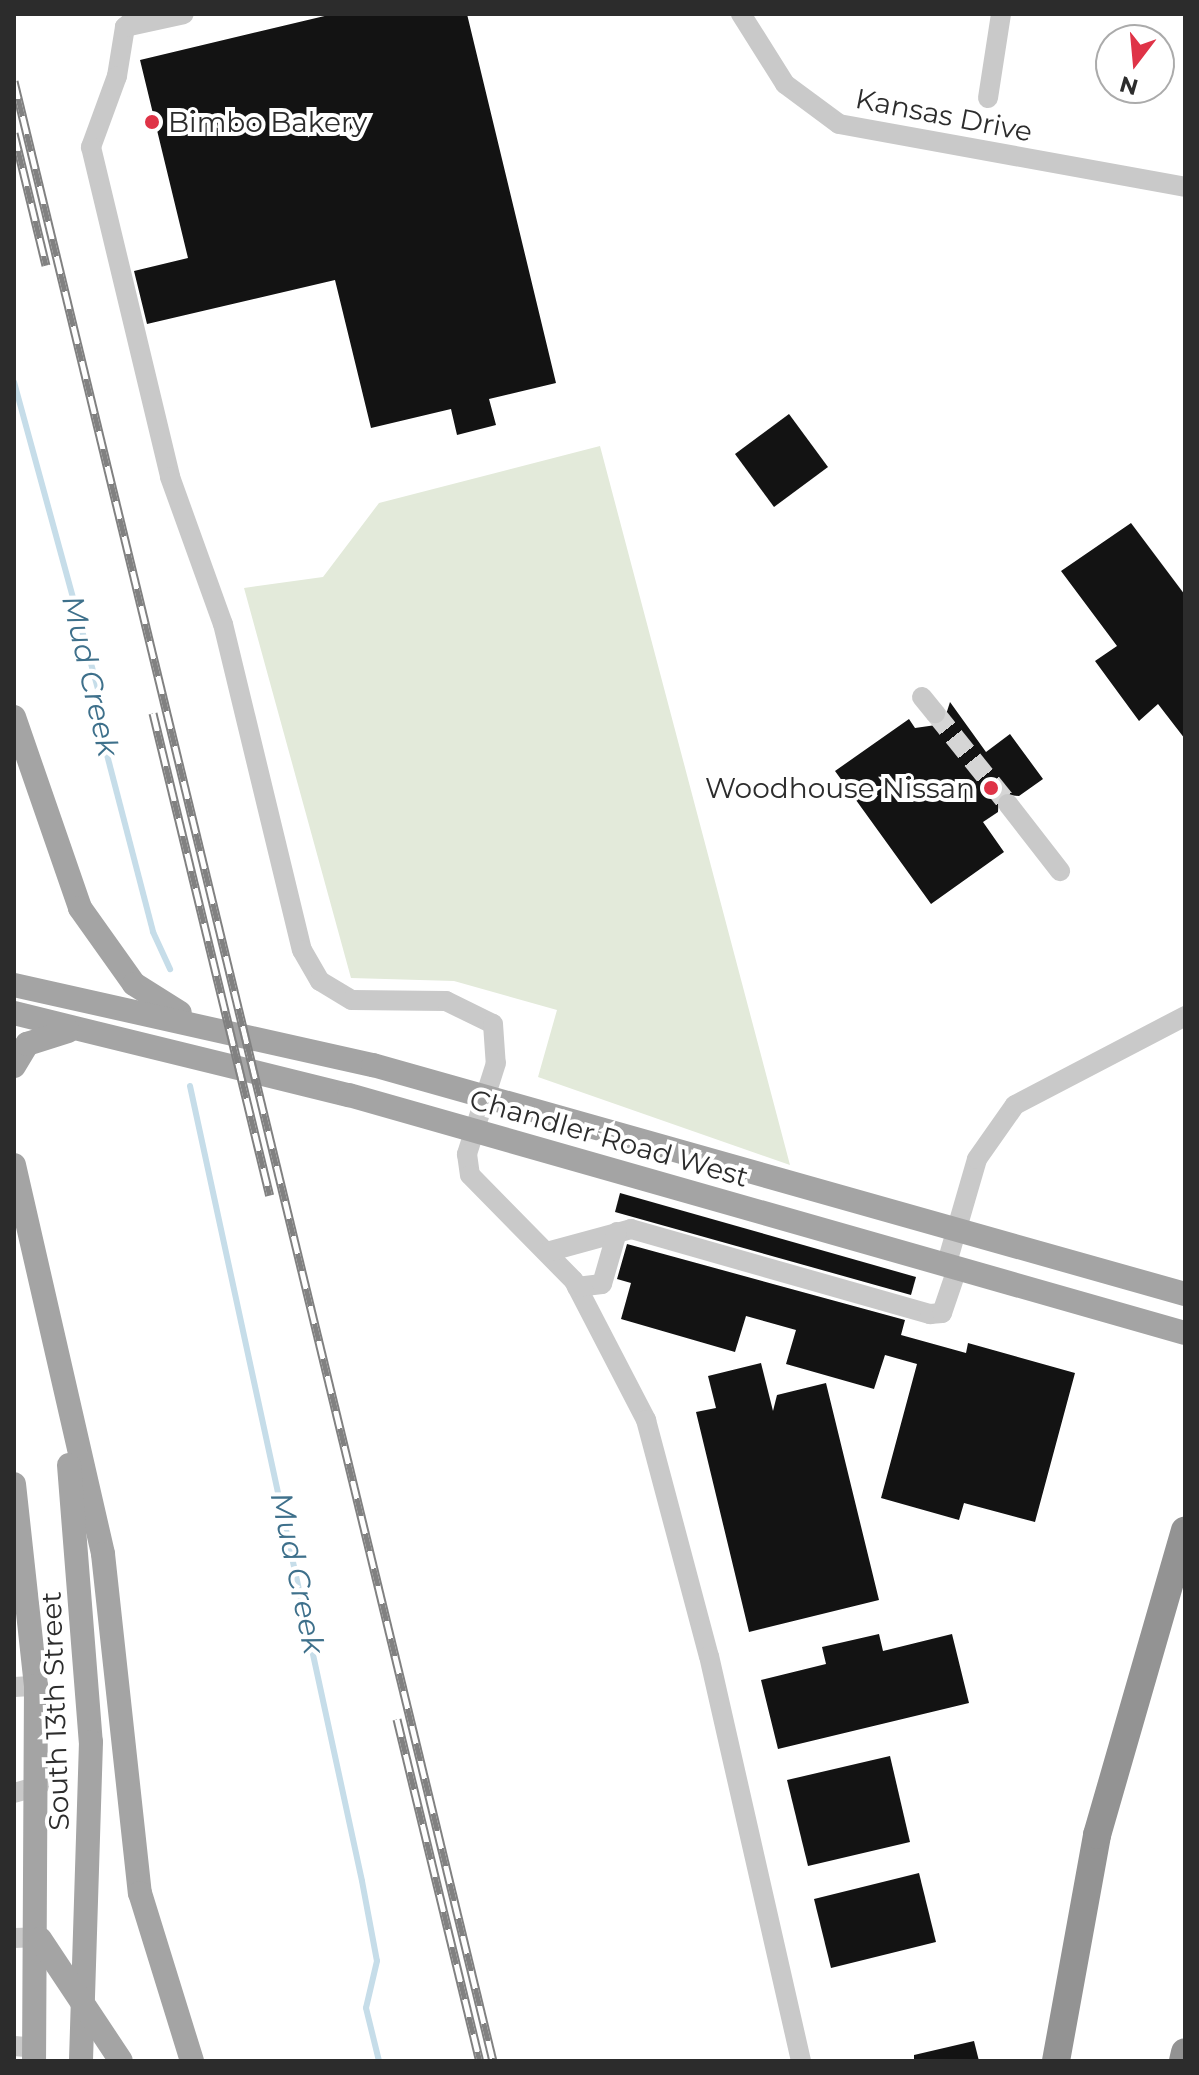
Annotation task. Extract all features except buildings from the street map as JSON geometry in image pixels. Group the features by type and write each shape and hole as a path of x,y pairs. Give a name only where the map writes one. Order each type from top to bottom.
{"highway":[{"path":"1056,2061 1097,1835 1185,1530"},
{"path":"1183,2061 1185,2052"}],"main road":[{"path":"14,717 62,865 99,940 153,998 231,1032"},
{"name":"Chandler Road West","path":"14,985 231,1032 487,1097 1185,1294"},
{"name":"Chandler Road West","path":"14,1013 477,1130 1185,1333"},
{"path":"14,1066 39,1036 84,1031"},
{"path":"14,1165 103,1554 140,1893 192,2061"},
{"name":"South 13th Street","path":"58,1359 87,1634 86,2013 81,2061"},
{"path":"14,1484 25,1687 39,1786 39,1937 27,2052"},
{"path":"39,1937 86,2013 121,2061"}],"street":[{"path":"184,14 132,20 117,76 93,132 95,165 170,477 223,624 302,950 320,981 352,1000 446,1001 477,1011 498,1039 470,1175 547,1252 577,1287 646,1420 709,1656 801,2061"},
{"name":"Kansas Drive","path":"741,14 785,84 839,124 1185,187"},
{"path":"988,98 1001,14"},
{"path":"922,697 935,713"},
{"path":"1008,804 1060,871"},
{"path":"547,1252 631,1229 930,1314 942,1313 956,1231 977,1159 1015,1105 1185,1016"},
{"path":"577,1287 602,1284 617,1232"},
{"path":"14,1793 39,1786"},
{"path":"14,1938 39,1937"}],"green space":[{"path":"600,446 790,1165 538,1077 557,1010 454,981 351,978 244,588 323,577 379,503"}],"waterway":[{"name":"Mud Creek","path":"14,382 99,693 106,751 153,932 170,969"},
{"name":"Mud Creek","path":"190,1086 362,1881 377,1961 366,2008 379,2061"}],"tunnel":[{"path":"935,713 1008,804"}],"railway":[{"path":"14,81 493,2061"},
{"path":"14,133 46,265"},
{"path":"153,713 270,1195"},
{"path":"397,1719 480,2061"}],"place":[{"name":"Bimbo Bakery","path":"152,122"},
{"name":"Woodhouse Nissan","path":"991,788"}]}
